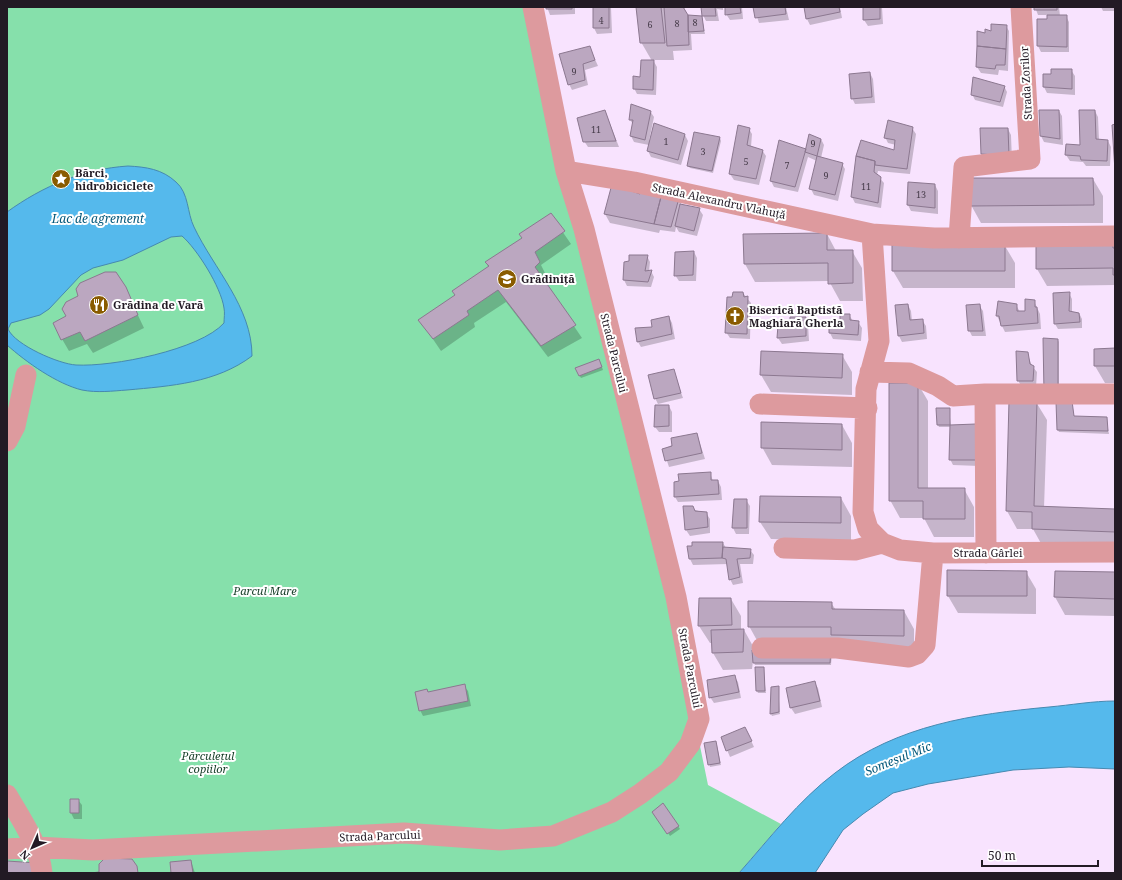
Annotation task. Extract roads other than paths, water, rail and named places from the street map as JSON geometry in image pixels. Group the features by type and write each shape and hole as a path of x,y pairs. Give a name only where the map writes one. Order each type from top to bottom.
{"street":[{"name":"Strada Parcului","path":"7,849 36,846 92,850 404,833 500,840 553,836 612,812 640,794 669,772 690,744 699,719 676,597 618,370 584,229 566,170 533,7"},
{"name":"Strada Zorilor","path":"959,238 964,168 1030,159 1021,7"},
{"name":"Strada Alexandru Vlahuță","path":"566,170 634,182 872,234 934,238 1115,236"},
{"path":"784,548 855,550 875,536 863,512 867,408 866,389 879,341 872,234"},
{"path":"870,372 909,373 938,386 953,396 985,394 1115,394"},
{"path":"7,441 15,426 26,375"},
{"path":"985,394 986,553"},
{"path":"760,404 867,408"},
{"name":"Strada Gârlei","path":"875,536 900,550 933,553 1115,552"},
{"path":"762,648 837,648 909,657 917,654 925,645 933,553"},
{"path":"7,795 36,846 42,873"}],"water":[{"name":"Lac de agrement","path":"128,166 159,171 171,178 180,187 186,197 194,227 239,305 246,321 252,356 223,372 192,382 176,385 111,391 93,391 72,387 52,378 32,365 7,345 7,212 35,194 64,180 111,168","holes":["182,236 208,269 222,299 224,310 224,323 212,333 196,341 176,349 132,360 92,365 76,365 68,364 38,353 19,341 8,329 11,323 40,315 49,309 81,275 93,268 123,260 171,237"]},
{"name":"Someșul Mic","path":"1115,701 1115,769 1069,767 1013,770 928,784 893,793 843,830 815,873 739,873 785,820 822,784 835,773 859,757 884,743 910,733 965,718 1090,702"}],"place":[{"name":"Bărci, hidrobiciclete","path":"61,179"},
{"name":"Grădiniță","path":"507,279"},
{"name":"Grădina de Vară","path":"99,305"},
{"name":"Biserică Baptistă Maghiară Gherla","path":"735,316"}],"park label":[{"name":"Parcul Mare","path":"265,591"},
{"name":"Părculețul copiilor","path":"208,762"}]}
